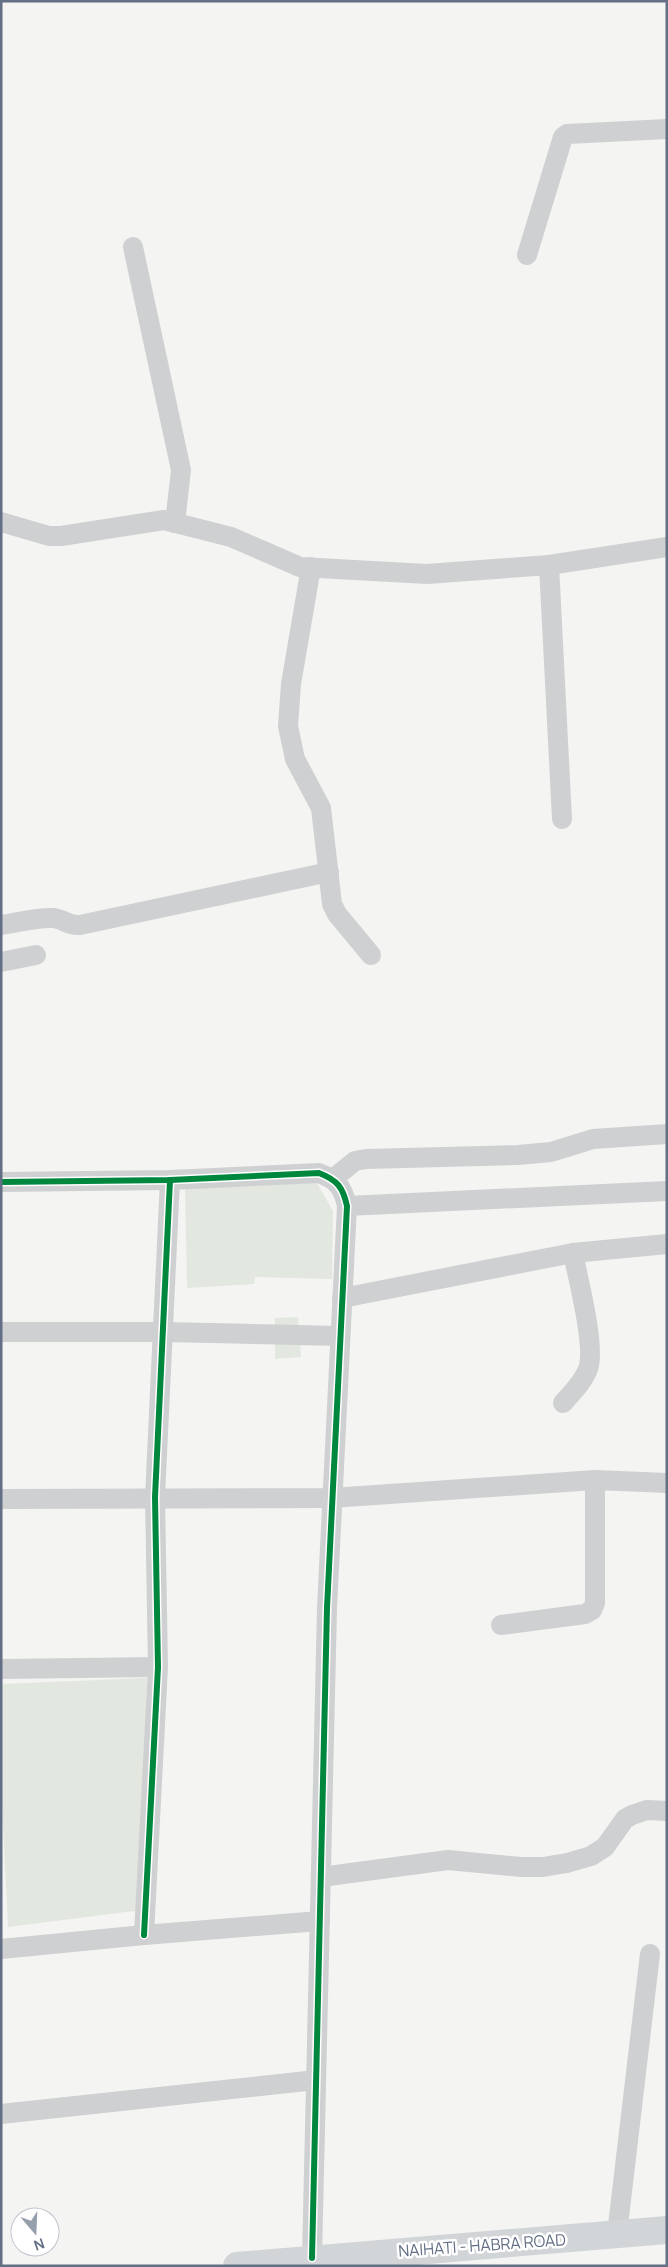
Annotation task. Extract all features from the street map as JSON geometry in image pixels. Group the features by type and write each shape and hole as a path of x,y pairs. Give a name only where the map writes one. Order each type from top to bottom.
{"main road":[{"name":"NAIHATI - HABRA ROAD","path":"237,2266 312,2258 409,2258 667,2230"}],"street":[{"path":"527,255 563,137 567,134 667,129"},
{"path":"133,247 181,470 175,523"},
{"path":"1,522 49,536 61,536 157,520 231,537 300,567 427,574 548,565 667,547"},
{"path":"548,565 562,819"},
{"path":"311,567 291,684 288,726 295,759 321,808 332,904 337,914 370,955"},
{"path":"1,925 44,918 59,919 72,926 80,925 329,872"},
{"path":"1,962 36,956"},
{"path":"334,1178 355,1162 366,1159 518,1155 552,1152 593,1139 667,1134"},
{"path":"1,1182 170,1180 320,1173 334,1178 344,1191 347,1206 332,1498 312,2258"},
{"path":"144,1935 158,1667 155,1498 170,1180"},
{"path":"347,1206 667,1191"},
{"path":"342,1298 573,1254 667,1244"},
{"path":"563,1403 589,1368 591,1350 573,1254"},
{"path":"1,1332 163,1332 340,1336"},
{"path":"1,1499 332,1498 595,1480 667,1483"},
{"path":"501,1625 585,1614 592,1610 595,1603 595,1480"},
{"path":"1,1669 158,1667"},
{"path":"321,1877 438,1861 543,1867 567,1863 591,1856 606,1847 625,1819 632,1814 647,1810 667,1811"},
{"path":"1,1949 320,1921"},
{"path":"617,2234 650,1954"},
{"path":"1,2114 316,2080"}],"shaded area":[{"path":"317,1183 333,1211 332,1279 255,1277 254,1284 187,1288 185,1185"},
{"path":"298,1317 301,1357 275,1359 275,1318"},
{"path":"147,1678 142,1910 8,1927 1,1785 1,1684"}],"cycle path":[{"path":"1,1182 170,1180 319,1173 335,1182 341,1189 345,1199 347,1206 327,1608 312,2258"},
{"path":"144,1935 158,1667 155,1497 170,1180"}]}
